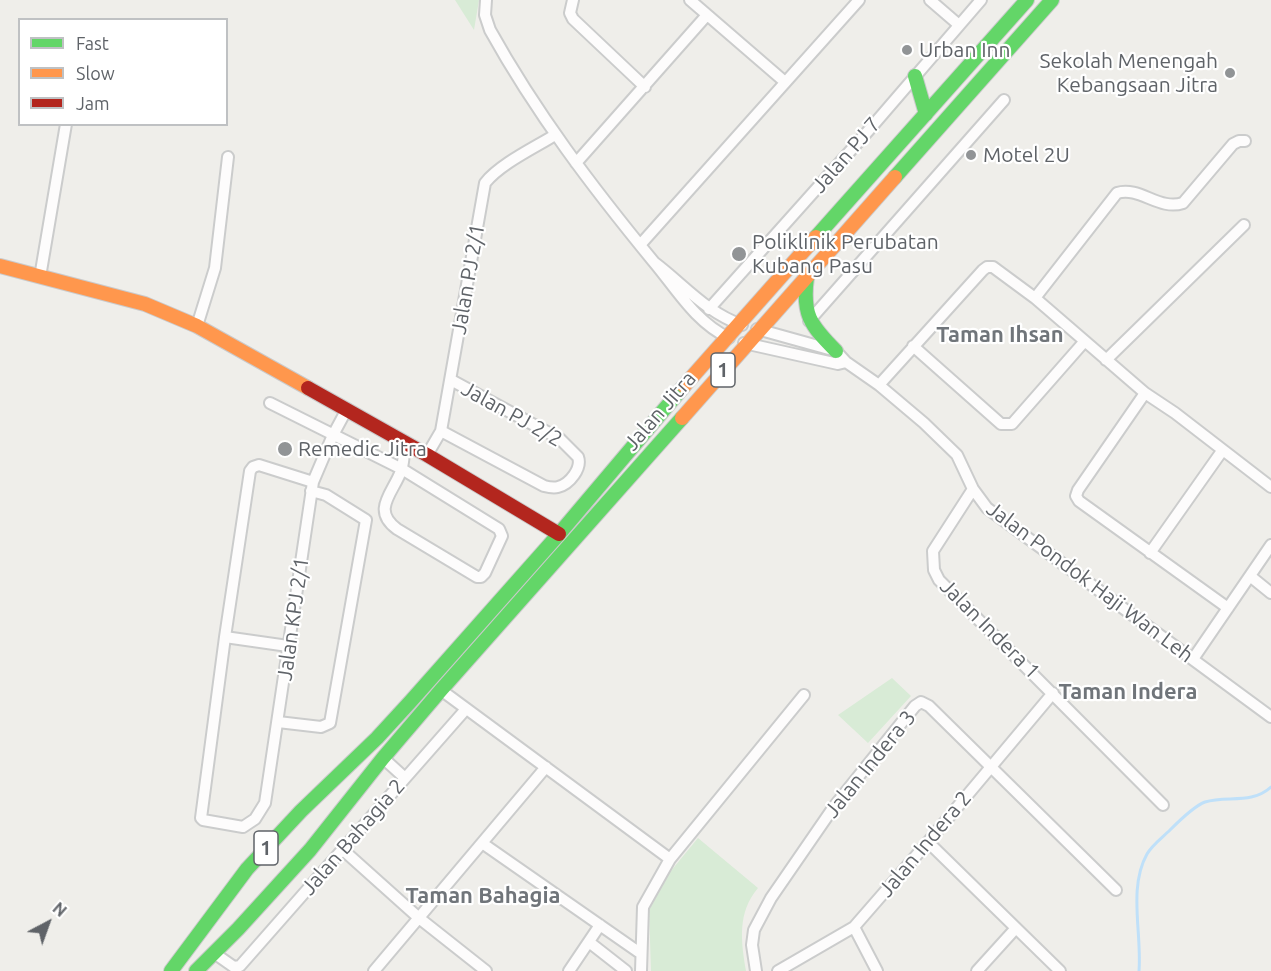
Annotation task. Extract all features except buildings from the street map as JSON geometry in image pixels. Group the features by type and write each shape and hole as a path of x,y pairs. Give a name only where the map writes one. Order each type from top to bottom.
{"main road":[{"name":"Jalan Jitra","path":"278,860 301,811 377,738 559,534 652,422 1027,0"},
{"name":"Jalan Jitra","path":"382,758 1052,0"},
{"path":"915,76 926,114"},
{"path":"0,266 123,297 198,326 405,442 559,534"},
{"path":"807,277 804,308 809,321 836,351"},
{"name":"1","path":"171,971 226,896 278,860 309,850 382,758"},
{"name":"1","path":"196,971 214,953 278,860"}],"street":[{"path":"486,0 485,15 490,30 555,135 608,207 655,263 722,318 836,351"},
{"path":"573,0 570,13 573,20 645,87"},
{"path":"690,0 785,82"},
{"path":"640,245 859,0"},
{"path":"930,0 959,25"},
{"name":"Jalan PJ 7","path":"710,309 981,0"},
{"path":"576,164 707,15"},
{"path":"809,321 1004,100"},
{"path":"40,277 66,126"},
{"name":"Jalan PJ 2/1","path":"427,455 441,431 485,183 490,177 555,135"},
{"path":"1035,298 1117,193 1132,192 1168,205 1183,203 1233,144 1245,141"},
{"path":"198,326 215,268 228,157"},
{"path":"1106,360 1244,225"},
{"name":"Jalan Pondok Haji Wan Leh","path":"655,263 669,284 696,314 714,330 727,337 747,344 838,364 846,362"},
{"path":"879,385 961,292 987,267 999,269 1145,393 1175,413 1271,487"},
{"path":"913,346 1001,424 1007,425 1012,424 1084,342"},
{"name":"Jalan Pondok Haji Wan Leh","path":"836,351 846,362 879,385 924,423 957,455 974,489 987,508 1271,717"},
{"name":"Jalan PJ 2/2","path":"441,431 544,486 557,488 567,482 580,462 574,451 560,439 451,380"},
{"path":"1145,393 1078,489 1076,496 1079,501 1228,608"},
{"path":"270,403 402,469 502,532 485,573 481,577 477,577 398,529 387,519 384,506 402,469 405,442"},
{"name":"Jalan KPJ 2/1","path":"225,637 201,818 243,827 255,819 265,803 312,487 346,409"},
{"path":"1150,552 1222,451"},
{"path":"278,722 321,727 330,723 366,520 312,487 259,465 250,471 225,637 288,646"},
{"name":"Jalan Indera 1","path":"974,489 933,551 934,570 939,580 1163,804"},
{"path":"1193,659 1271,545"},
{"path":"1250,576 1271,593"},
{"path":"441,690 670,859"},
{"name":"Jalan Indera 2","path":"778,971 854,927 1053,693"},
{"path":"641,971 643,907 670,859 804,695"},
{"name":"Jalan Indera 3","path":"756,971 752,945 754,930 771,898 833,808 915,706 921,702 929,706 1116,890"},
{"name":"Jalan Bahagia 2","path":"236,968 466,709"},
{"path":"382,758 405,778"},
{"path":"374,971 546,768"},
{"path":"928,842 1060,971"},
{"path":"482,843 640,954"},
{"path":"342,849 419,918 486,971"},
{"path":"568,971 600,925"},
{"path":"854,927 877,971"},
{"path":"977,971 1016,928"},
{"path":"589,942 626,971"},
{"path":"214,953 236,968"}],"green space":[{"path":"455,0 479,0 474,30"},
{"path":"892,678 911,696 868,743 838,715"},
{"path":"698,838 758,888 747,907 742,928 746,971 651,971 649,910 670,872"}],"waterway":[{"path":"1139,971 1138,881 1141,867 1149,851 1201,804 1213,800 1247,798 1263,793 1271,787"}],"traffic: fast":[{"path":"816,237 1027,0"},
{"path":"895,177 1052,0"},
{"path":"915,76 926,114"},
{"path":"807,277 806,301 810,318 820,334 836,351"},
{"path":"171,971 247,869 301,811 377,738 411,701 559,534 684,386"},
{"path":"196,971 310,850 441,690 682,418"}],"traffic: slow":[{"path":"682,418 895,177"},
{"path":"684,386 816,237"},
{"path":"0,266 145,304 197,326 308,388"}],"traffic: jam":[{"path":"308,388 427,455 559,534"}],"place":[{"name":"Urban Inn","path":"907,50"},
{"name":"Sekolah Menengah Kebangsaan Jitra","path":"1230,73"},
{"name":"Motel 2U","path":"971,155"},
{"name":"Poliklinik Perubatan Kubang Pasu","path":"739,254"},
{"name":"Remedic Jitra","path":"285,449"}],"district":[{"name":"Taman Ihsan","path":"1000,335"},
{"name":"Taman Indera","path":"1128,692"},
{"name":"Taman Bahagia","path":"483,896"}]}
